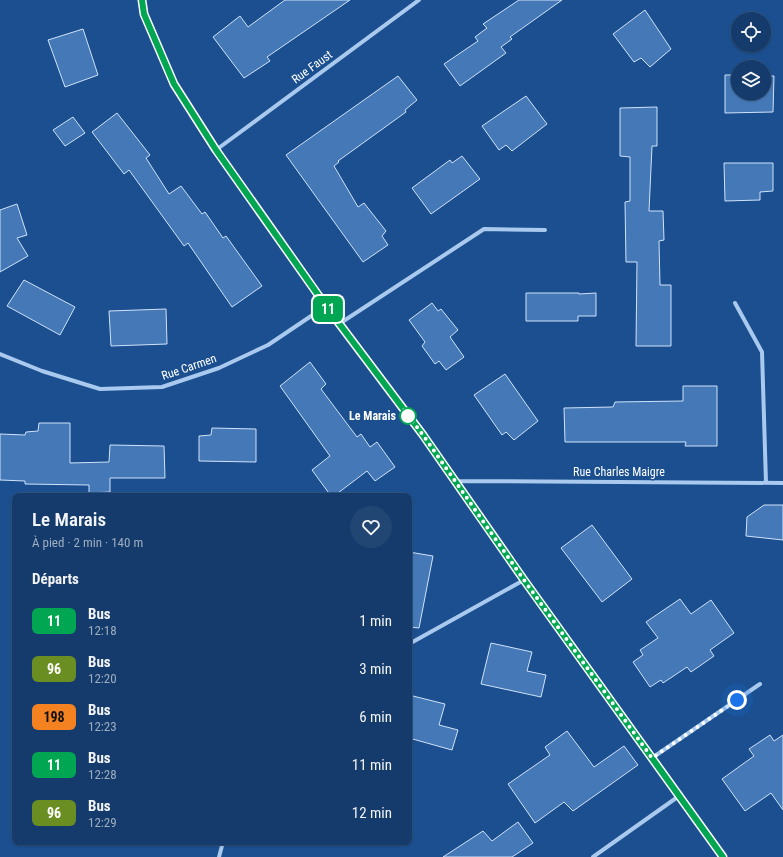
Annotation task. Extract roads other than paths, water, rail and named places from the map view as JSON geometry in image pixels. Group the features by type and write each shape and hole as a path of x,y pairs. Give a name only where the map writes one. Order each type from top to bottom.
{"street":[{"path":"142,0 144,14 174,84 216,150 339,324 423,435 524,580 723,857"},
{"name":"Rue Faust","path":"216,150 419,0"},
{"path":"339,324 484,229 545,230"},
{"path":"736,303 762,352 766,483"},
{"name":"Rue Carmen","path":"0,354 42,371 100,388 162,387 219,368 268,345 326,306"},
{"name":"Rue Charles Maigre","path":"455,481 783,484"},
{"path":"412,642 524,580"},
{"path":"652,758 760,684"},
{"path":"593,857 679,796"},
{"path":"219,857 222,845"}],"place":[{"name":"Le Marais","path":"408,416"}]}
